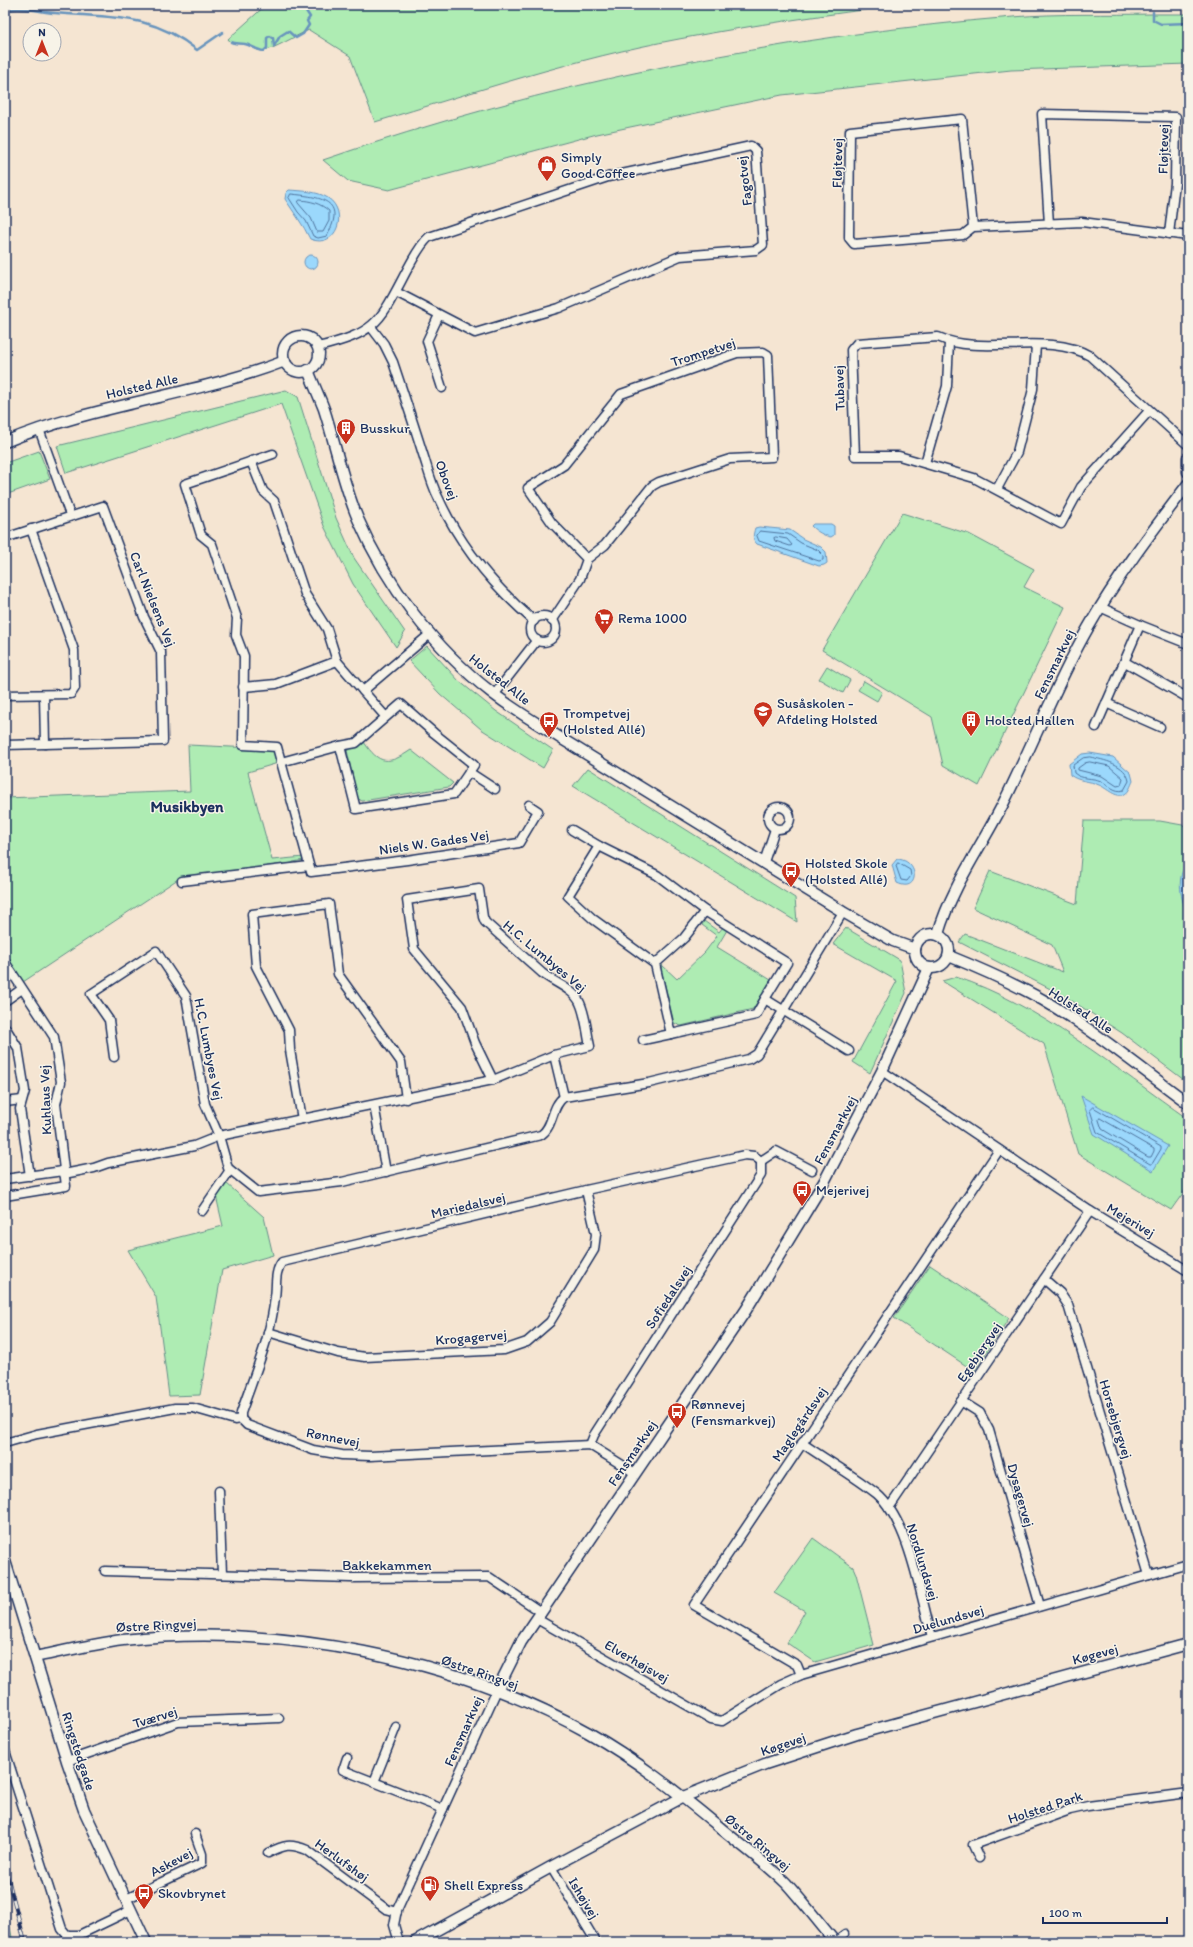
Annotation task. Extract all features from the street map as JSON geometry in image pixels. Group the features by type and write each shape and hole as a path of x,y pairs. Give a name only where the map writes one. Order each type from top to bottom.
{"street":[{"name":"Fløjtevej","path":"1050,224 1042,114 1176,117 1175,183 1169,234"},
{"name":"Fløjtevej","path":"973,227 962,119 850,131 849,238 854,244 963,235 973,227 1082,222 1188,236"},
{"name":"Fagotvej","path":"318,347 357,336 371,327 384,313 422,244 429,237 608,176 751,146 756,151 763,245 756,250 680,256 559,308 480,333 472,332 396,292"},
{"path":"439,315 427,341 442,388"},
{"name":"Obovej","path":"371,327 384,344 393,362 436,494 450,521 464,545 483,571 507,598 534,621"},
{"path":"297,337 309,338 318,347 319,352 316,363 308,370 303,371 292,369 285,361 284,355 287,343 297,337"},
{"name":"Tubavej","path":"1149,411 1081,487 1061,524 974,478 925,463 894,456 855,456 851,350 857,343 938,337 949,342 966,344 1036,345 1069,347 1080,350 1090,356 1188,445"},
{"path":"925,463 946,386 949,342"},
{"path":"997,489 1017,452 1033,389 1036,345"},
{"name":"Trompetvej","path":"763,352 768,355 772,457 730,459 659,482 652,486 606,545 587,559 552,523 528,488 564,465 621,394 737,353 763,352"},
{"name":"Holsted Alle","path":"5,442 39,429 95,411 216,384 285,361"},
{"name":"Holsted Alle","path":"308,370 324,408 345,483 358,519 376,557 396,590 430,634 469,674 516,711 764,862 843,912 893,941 915,949"},
{"path":"39,429 70,515"},
{"path":"273,454 185,484 201,535 212,544 237,618 236,635 244,656 243,745 276,747 310,866"},
{"path":"1188,458 1188,472"},
{"path":"252,461 263,491 274,501 305,594 326,629 337,661 385,716"},
{"name":"Fensmarkvej","path":"938,934 943,918 956,889 1004,802 1071,658 1100,607 1143,544 1188,484"},
{"name":"Carl Nielsens Vej","path":"5,538 70,515 103,506 144,617 161,652 163,741 5,744"},
{"path":"5,695 71,694 74,692 74,650 31,529"},
{"path":"552,621 580,579 587,559"},
{"path":"1100,607 1140,626 1188,644"},
{"path":"541,617 549,618 552,621 556,628 554,636 548,641 537,640 531,632 534,621 541,617"},
{"path":"1096,727 1140,626"},
{"path":"363,691 430,634"},
{"path":"494,695 537,640"},
{"path":"243,687 276,684 337,661"},
{"path":"1125,662 1188,698"},
{"path":"44,695 45,744"},
{"path":"1106,703 1160,727"},
{"path":"281,762 340,746 356,743 385,716 401,704 434,734 474,765 454,794 356,809 340,746"},
{"path":"469,772 495,789"},
{"name":"Niels W. Gades Vej","path":"182,881 310,866 311,872 407,860 519,843 538,811 529,805"},
{"path":"764,862 775,829"},
{"path":"572,830 657,875 705,911 788,963 756,1015 644,1040"},
{"path":"600,846 568,896 593,919 655,964 671,1034"},
{"name":"H.C. Lumbyes Vej","path":"63,1172 94,1168 108,1163 194,1146 219,1136 493,1080 554,1055 590,1046 580,1003 562,986 542,973 485,922 483,918 479,889 407,900 414,949 462,1007 475,1043 493,1080"},
{"path":"302,1119 290,1050 289,1030 256,966 252,914 329,904 338,974 401,1062 406,1099"},
{"path":"655,964 684,938 705,911"},
{"path":"202,1211 230,1170 258,1192 342,1182 541,1135 547,1128 557,1103 564,1096 650,1083 749,1059 757,1054 843,912"},
{"path":"932,933 938,934 943,937 948,944 949,956 941,966 929,968 920,963 915,949 922,936 932,933"},
{"name":"H.C. Lumbyes Vej","path":"114,1057 109,1020 91,994 156,951 186,996 205,1104 219,1136 230,1170"},
{"name":"Holsted Alle","path":"949,956 999,978 1048,1004 1092,1033 1188,1102"},
{"name":"Kuhlaus Vej","path":"5,962 54,1037 61,1082 56,1104 63,1172 66,1186 5,1196"},
{"name":"Fensmarkvej","path":"399,1942 394,1925 397,1912 497,1690 518,1647 746,1310 824,1182 882,1070 929,968"},
{"path":"5,1001 22,989"},
{"path":"765,999 849,1051"},
{"name":"Kuhlaus Vej","path":"5,1027 18,1048 25,1091 20,1109 30,1176"},
{"path":"554,1055 564,1096"},
{"name":"Mejerivej","path":"882,1070 1090,1211 1188,1271"},
{"name":"Kuhlaus Vej","path":"5,1102 22,1100"},
{"path":"374,1105 386,1172"},
{"name":"Maglegårdsvej","path":"801,1675 797,1665 694,1605 999,1150"},
{"path":"761,1161 776,1151 812,1170"},
{"name":"Mariedalsvej","path":"241,1419 241,1413 268,1332 275,1298 277,1269 282,1262 586,1190 745,1155 754,1156 761,1161"},
{"name":"Sofiedalsvej","path":"590,1445 594,1435 761,1175 761,1161"},
{"path":"5,1179 63,1172"},
{"name":"Krogagervej","path":"268,1332 338,1353 365,1357 504,1350 526,1342 550,1322 594,1250 596,1234 586,1190"},
{"name":"Egebjergvej","path":"889,1508 1090,1211"},
{"name":"Horsebjergvej","path":"1044,1279 1060,1293 1068,1305 1149,1575"},
{"name":"Dysagervej","path":"961,1401 980,1414 989,1430 1040,1606"},
{"name":"Rønnevej","path":"5,1443 37,1434 175,1408 194,1408 235,1420 241,1419 247,1425 313,1450 342,1455 370,1456 590,1445"},
{"name":"Nordlundsvej","path":"802,1443 877,1495 889,1508 907,1546 932,1637"},
{"path":"590,1445 635,1473"},
{"path":"219,1491 222,1574"},
{"name":"Ringstedgade","path":"5,1561 67,1761 84,1810 146,1942"},
{"name":"Duelundsvej","path":"725,1720 780,1684 801,1675 1188,1564"},
{"name":"Bakkekammen","path":"104,1571 351,1578 489,1577 539,1616"},
{"name":"Elverhøjsvej","path":"539,1616 711,1719 725,1720"},
{"name":"Østre Ringvej","path":"35,1658 101,1643 126,1640 184,1636 255,1638 327,1646 386,1657 443,1672 497,1690 590,1733 683,1797 784,1882 835,1942"},
{"name":"Køgevej","path":"415,1942 551,1867 683,1797 787,1756 857,1734 1188,1644"},
{"name":"Tværvej","path":"67,1761 178,1722 279,1718"},
{"path":"374,1782 396,1727"},
{"path":"5,1751 62,1929 67,1935 79,1935 131,1910"},
{"path":"347,1758 343,1770 443,1809"},
{"name":"Holsted Park","path":"979,1858 973,1845 1070,1810 1088,1806 1188,1793"},
{"name":"Askevej","path":"126,1899 202,1863 202,1854 195,1834"},
{"name":"Herlufshøj","path":"268,1853 282,1846 295,1845 307,1850 386,1909 397,1912"},
{"name":"Ishøjvej","path":"551,1867 596,1942"},
{"path":"835,1942 845,1934"}],"green space":[{"path":"266,5 903,5 763,24 640,47 526,76 375,122 350,56 309,30 273,48 263,51 245,44 234,43 228,39"},
{"path":"1188,14 1188,64 1011,70 782,95 597,134 389,190 348,181 323,160 492,108 577,86 750,50 925,25 1013,17"},
{"path":"286,390 298,397 336,518 354,558 405,632 396,647 353,584 324,526 281,404 66,473 57,446"},
{"path":"39,451 50,479 5,495 5,463"},
{"path":"902,513 969,534 1034,569 1024,587 1065,607 979,786 943,765 932,717 822,650"},
{"path":"427,646 459,681 496,711 553,750 543,768 481,729 440,694 409,661"},
{"path":"827,666 850,680 843,693 819,679"},
{"path":"864,681 882,692 877,701 858,690"},
{"path":"364,742 369,750 380,759 385,760 396,758 411,750 453,783 449,787 362,801 357,798 347,750 359,746"},
{"path":"188,745 274,749 278,763 248,772 272,860 304,857 304,860 293,863 181,877 23,982 5,956 5,798 190,791"},
{"path":"588,768 795,898 797,922 573,786"},
{"path":"1084,821 1160,821 1188,826 1188,1083 1122,1033 1066,997 959,942 965,934 1063,972 1052,945 973,908 990,871 1077,904"},
{"path":"704,921 719,932 723,927 727,930 717,947 771,980 753,1009 681,1026 674,1023 661,969 662,965 677,979 705,952 717,936 702,925"},
{"path":"846,928 900,960 906,993 870,1073 853,1062 897,981 833,944"},
{"path":"956,977 1017,1003 1047,1020 1105,1059 1188,1119 1188,1186 1171,1210 1078,1154 1044,1044 942,981"},
{"path":"226,1183 264,1217 273,1255 222,1270 200,1395 169,1396 156,1297 128,1250 223,1226 216,1196"},
{"path":"930,1265 1009,1318 974,1371 894,1318"},
{"path":"813,1538 853,1567 874,1645 815,1662 787,1643 805,1611 774,1593"},
{"path":"5,1904 13,1942 5,1942"}],"water":[{"path":"289,190 319,194 328,198 334,204 338,212 339,220 333,235 327,239 319,241 310,239 285,199 286,193"},
{"path":"308,255 314,255 318,259 318,265 314,269 308,269 304,265 304,259"},
{"path":"813,524 831,524 834,526 834,535 831,537 823,534 811,526"},
{"path":"759,527 790,530 803,539 821,547 826,552 827,563 819,566 757,544 753,535 755,528"},
{"path":"1090,753 1113,757 1131,773 1133,781 1129,790 1125,794 1115,794 1092,782 1077,779 1070,775 1069,764 1082,754"},
{"path":"897,859 905,861 913,870 913,881 910,884 905,885 897,883 892,865"},
{"path":"1188,863 1188,915 1181,896 1180,881 1184,868"},
{"path":"1081,1096 1168,1146 1153,1171 1094,1134"}],"waterway":[{"path":"231,42 247,45 264,51 267,48 267,38 270,36 273,38 274,46 280,36 288,31 296,38 303,34 309,25 307,21 310,17 306,11 307,9 313,8 314,5"},
{"path":"9,10 25,9 55,13 112,17 146,23 163,29 180,38 197,50 223,32"},
{"path":"1153,12 1153,20 1161,24 1188,23"}],"railway":[{"path":"5,1868 25,1942"}],"place":[{"name":"Simply Good Coffee","path":"547,182"},
{"name":"Busskur","path":"346,445"},
{"name":"Rema 1000","path":"604,635"},
{"name":"Susåskolen - Afdeling Holsted","path":"763,728"},
{"name":"Holsted Hallen","path":"971,737"},
{"name":"Trompetvej (Holsted Allé)","path":"549,738"},
{"name":"Holsted Skole (Holsted Allé)","path":"791,888"},
{"name":"Mejerivej","path":"802,1207"},
{"name":"Rønnevej (Fensmarkvej)","path":"677,1429"},
{"name":"Shell Express","path":"430,1902"},
{"name":"Skovbrynet","path":"144,1910"}],"district":[{"name":"Musikbyen","path":"187,806"}]}
